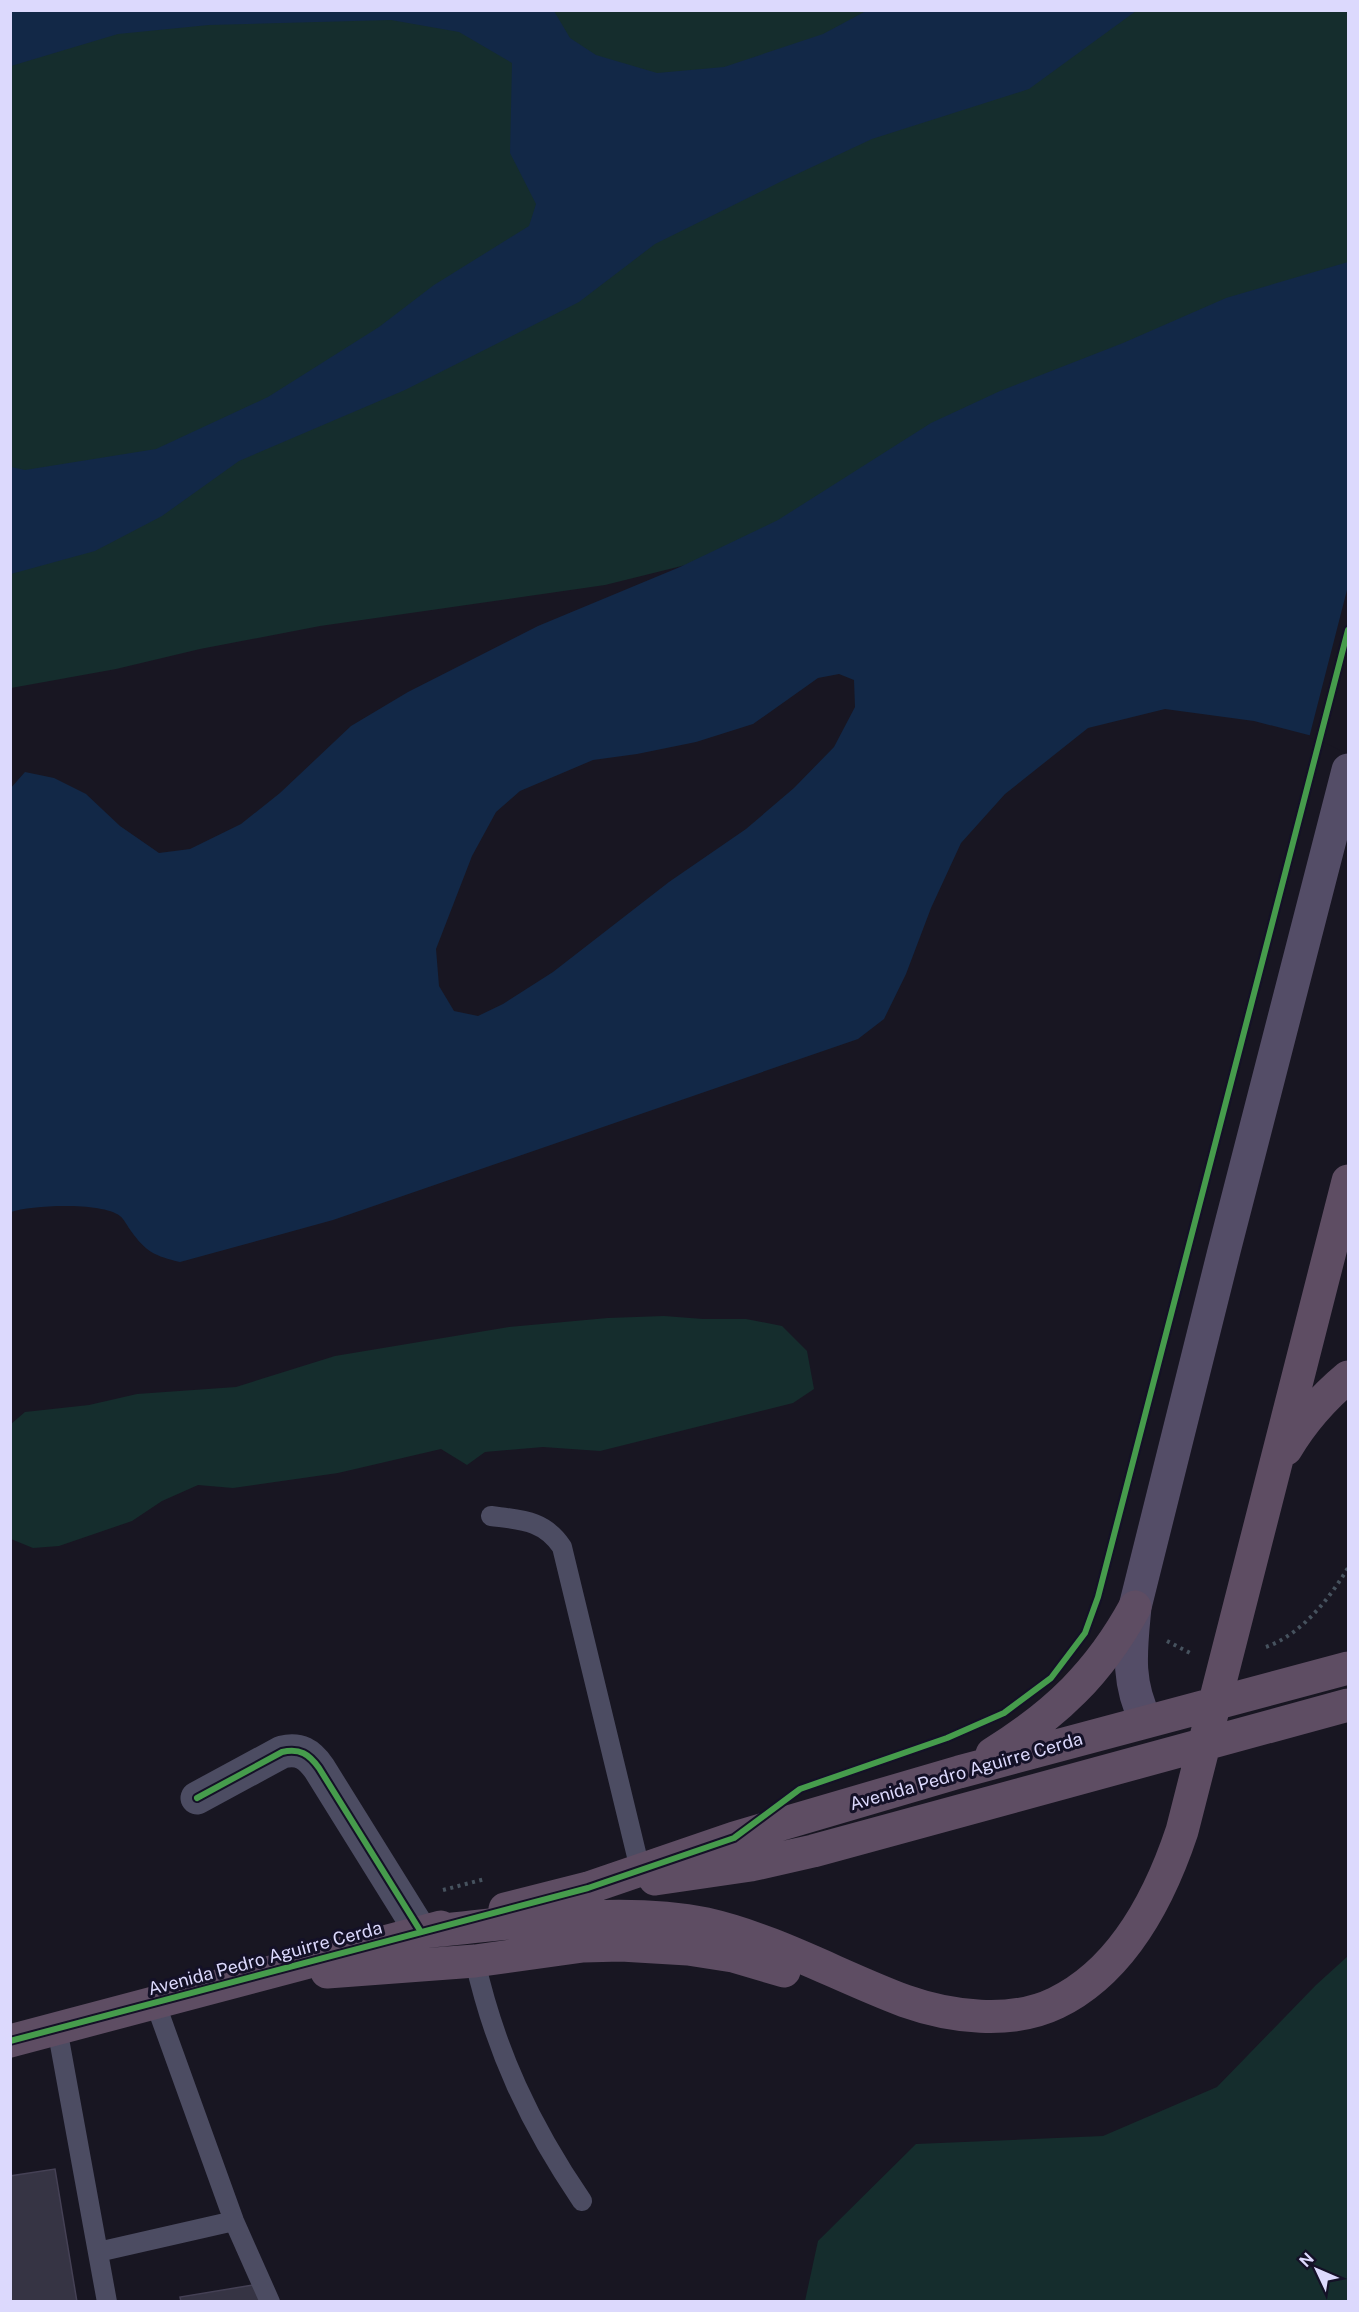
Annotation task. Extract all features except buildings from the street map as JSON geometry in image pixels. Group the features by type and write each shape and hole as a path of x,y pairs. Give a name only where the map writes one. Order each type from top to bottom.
{"highway":[{"path":"421,1932 574,1919 640,1917 705,1924 776,1946 877,1989 935,2010 987,2016 1034,2010 1055,2004 1074,1992 1115,1955 1135,1930 1170,1866 1190,1800 1348,1181"},
{"path":"1273,1471 1309,1417 1348,1377"},
{"path":"959,1772 1014,1740 1052,1712 1077,1689 1118,1639 1135,1607"},
{"name":"Avenida Pedro Aguirre Cerda","path":"10,2040 588,1888 734,1838 959,1772 1348,1668"},
{"name":"Avenida Pedro Aguirre Cerda","path":"588,1888 712,1871 813,1851 1348,1705"},
{"path":"1146,1721 1166,1754"},
{"path":"250,1977 475,1961 583,1946 621,1945 688,1949 733,1956 807,1977 877,1989"}],"main road":[{"path":"1146,1721 1131,1677 1130,1658 1135,1607 1348,770"}],"street":[{"path":"197,1798 282,1752 292,1749 301,1751 312,1758 320,1768 421,1932"}],"lane":[{"path":"491,1516 527,1521 542,1527 554,1536 561,1547 640,1869"},
{"path":"475,1961 495,2035 512,2079 555,2162 582,2201"},
{"path":"155,2002 234,2221 270,2301"},
{"path":"57,2028 107,2301"},
{"path":"98,2252 234,2221"}],"path":[{"path":"401,1901 494,1876"}],"green space":[{"path":"11,11 1348,11 1348,290 734,553 605,585 320,626 200,649 116,669 11,688"},
{"path":"664,1316 746,1319 782,1326 807,1351 814,1389 793,1403 600,1451 543,1447 485,1452 467,1465 441,1449 338,1473 233,1488 198,1485 162,1501 132,1521 59,1546 33,1548 11,1539 11,1424 25,1412 89,1405 137,1394 236,1387 335,1356 509,1327 608,1318"},
{"path":"1348,1956 1348,2301 805,2301 818,2241 916,2144 1103,2136 1217,2087 1316,1985"}],"water":[{"path":"11,10 554,11 570,38 596,55 657,73 724,67 823,34 866,11 1136,11 1029,89 872,139 780,182 655,244 579,302 405,390 239,461 162,516 95,551 11,574 11,467 25,470 156,449 268,397 379,327 434,285 529,226 536,204 510,153 512,63 459,32 391,20 209,25 118,34 11,66"},
{"path":"1348,262 1348,751 1324,739 1254,721 1165,709 1088,728 1005,794 961,843 931,908 906,974 884,1019 858,1039 333,1220 180,1262 157,1255 136,1238 121,1217 98,1208 67,1206 11,1212 10,789 25,772 54,778 86,794 120,826 159,853 190,849 241,824 280,793 351,726 408,692 538,626 680,567 778,520 931,423 1000,391 1123,343 1226,298","holes":["839,674 854,680 855,707 834,747 794,788 746,829 669,882 553,972 503,1004 478,1016 454,1011 439,986 436,949 472,856 496,812 520,791 593,760 696,742 753,724 818,678"]}],"pier":[{"path":"1348,586 1348,754 1309,738"}],"cycle path":[{"path":"10,2041 588,1888 734,1838 800,1789 947,1738 1004,1713 1051,1678 1085,1633 1098,1597 1348,630"},
{"path":"197,1798 282,1752 304,1753 319,1768 421,1932"}]}
